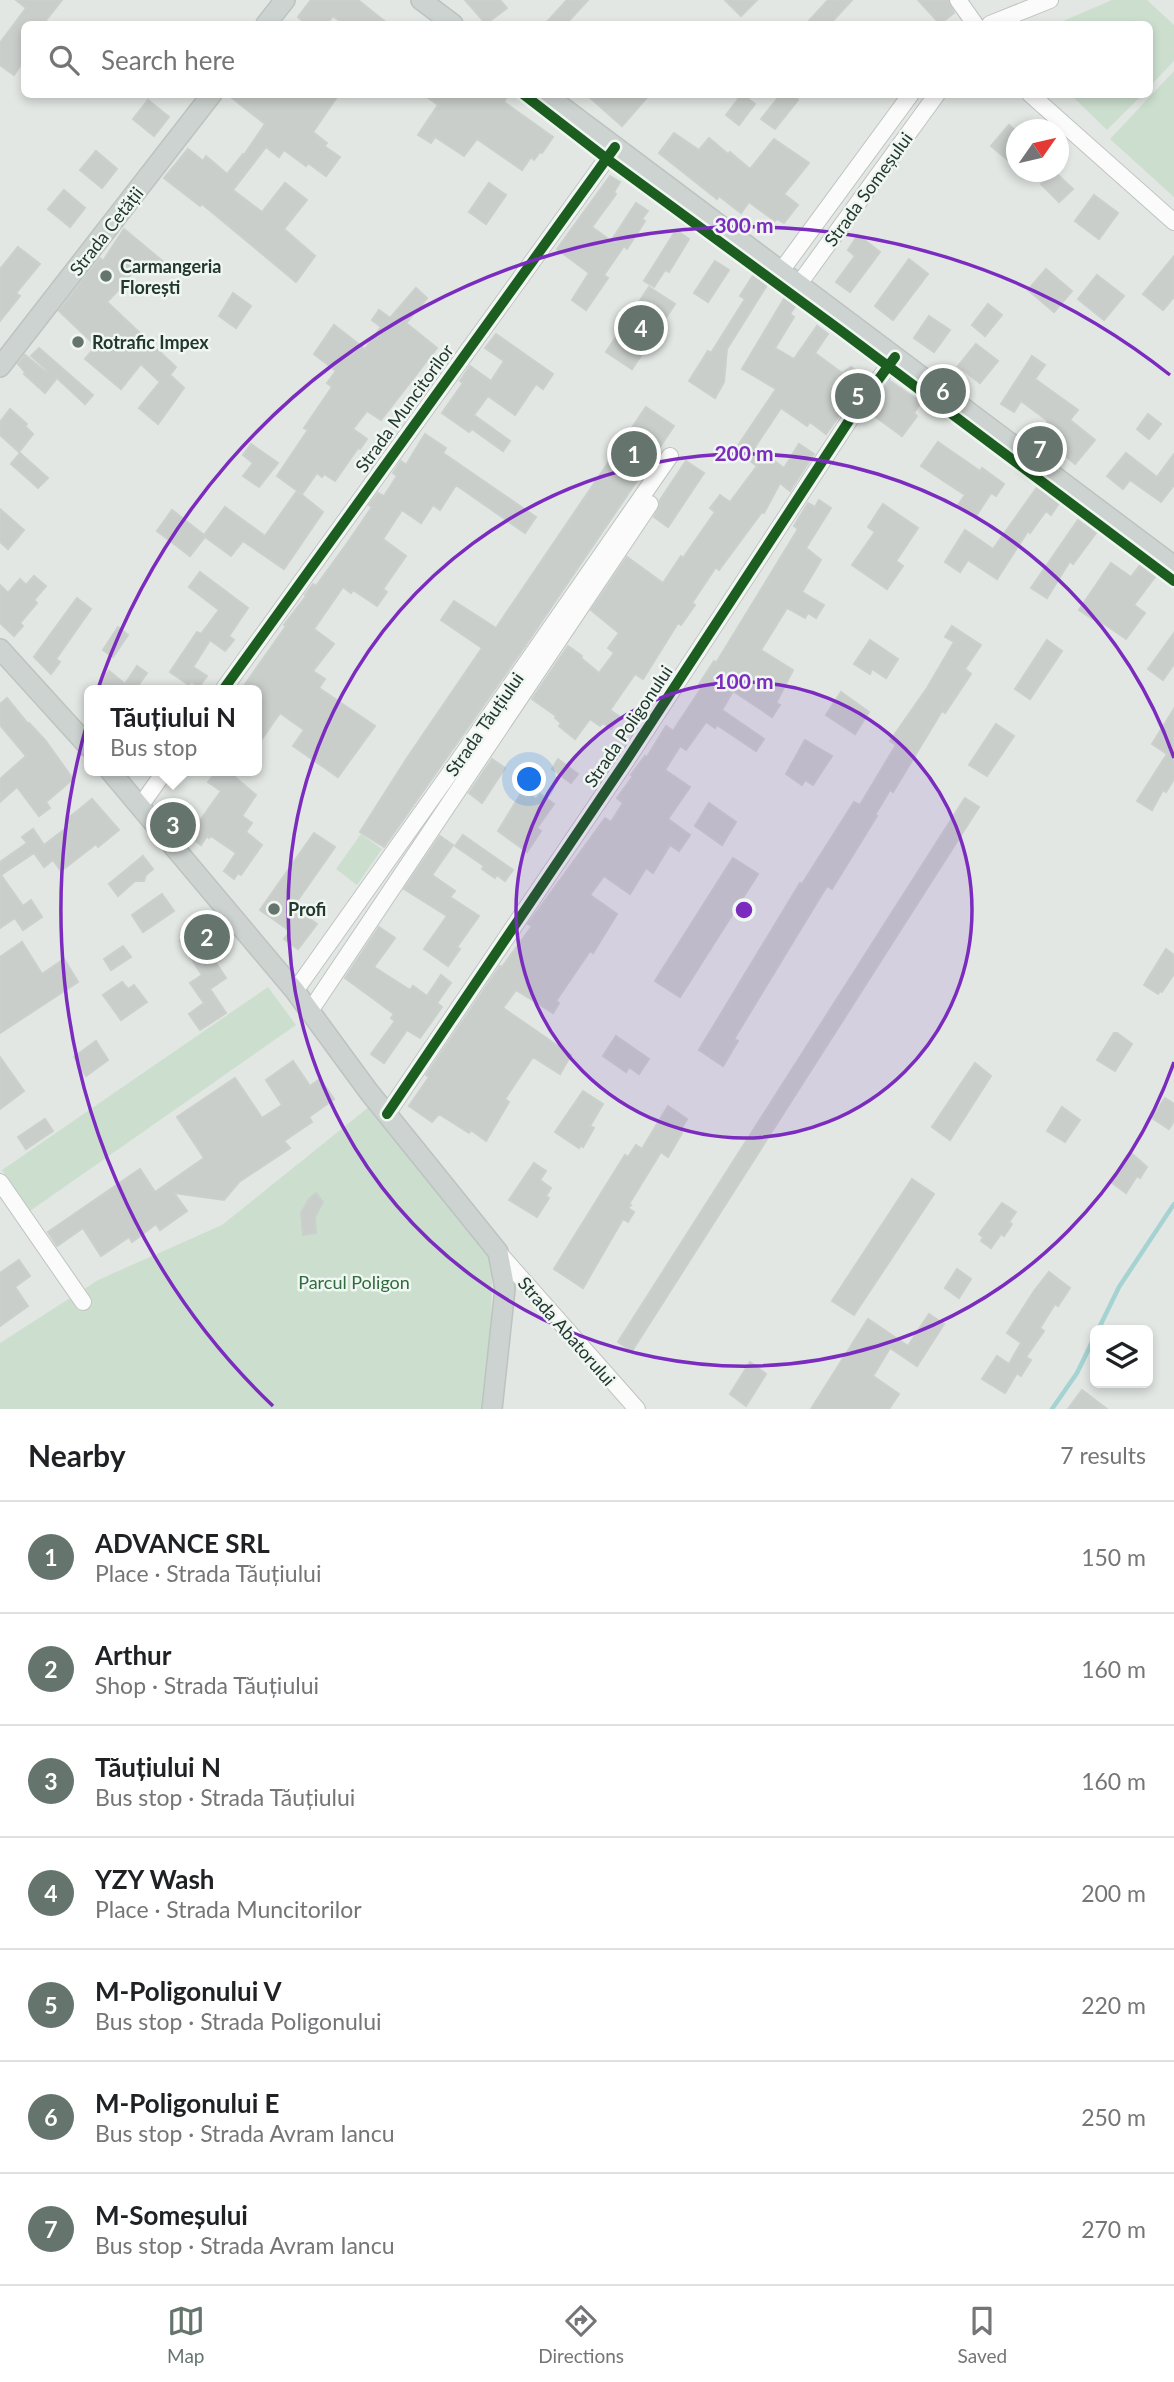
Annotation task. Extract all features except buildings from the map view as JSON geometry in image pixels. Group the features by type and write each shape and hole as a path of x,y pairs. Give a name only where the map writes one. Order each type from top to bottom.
{"main road":[{"path":"268,21 285,0"},
{"path":"421,0 449,21"},
{"name":"Strada Cetății","path":"0,367 209,98"},
{"path":"550,98 1174,566"},
{"path":"0,649 84,741"},
{"path":"115,776 295,991 387,1114 499,1252 505,1289 492,1409"}],"street":[{"path":"958,0 973,21"},
{"path":"998,21 1050,0"},
{"name":"Strada Someșului","path":"781,271 908,98"},
{"name":"Strada Someșului","path":"799,285 934,98"},
{"path":"1034,98 1174,222"},
{"name":"Strada Muncitorilor","path":"227,685 615,147"},
{"name":"Strada Poligonului","path":"387,1114 624,764 856,410 895,357"},
{"name":"Strada Tăuțiului","path":"295,991 671,463 310,1011"},
{"path":"141,805 161,776"},
{"path":"0,1182 83,1301"},
{"name":"Strada Abatorului","path":"499,1252 637,1409"}],"green space":[{"path":"1112,0 1147,0 1174,25 1174,61 1153,83 1153,21 1063,21"},
{"path":"1174,71 1174,197 1110,139 1149,98 1153,98 1153,93"},
{"path":"1074,98 1139,98 1107,130"},
{"path":"361,834 382,849 357,885 336,869"},
{"path":"268,987 296,1025 30,1211 2,1170"},
{"name":"Parcul Poligon","path":"370,1106 492,1257 487,1409 0,1409 0,1343 98,1280 222,1225"}],"waterway":[{"path":"1100,1325 1119,1287 1174,1204"},
{"path":"1052,1409 1077,1373 1090,1346"}],"cycle path":[{"path":"528,98 1174,581"},
{"path":"227,685 615,147"},
{"path":"387,1114 624,764 856,410 895,357"}],"place":[{"name":"Carmangeria Florești","path":"106,276"},
{"name":"YZY Wash","path":"641,328"},
{"name":"Rotrafic Impex","path":"78,342"},
{"name":"M-Poligonului E","path":"943,391"},
{"name":"M-Poligonului V","path":"858,396"},
{"name":"M-Someșului","path":"1040,449"},
{"name":"ADVANCE SRL","path":"634,454"},
{"name":"Tăuțiului N","path":"173,825"},
{"name":"Profi","path":"274,909"},
{"name":"Arthur","path":"207,937"}]}
